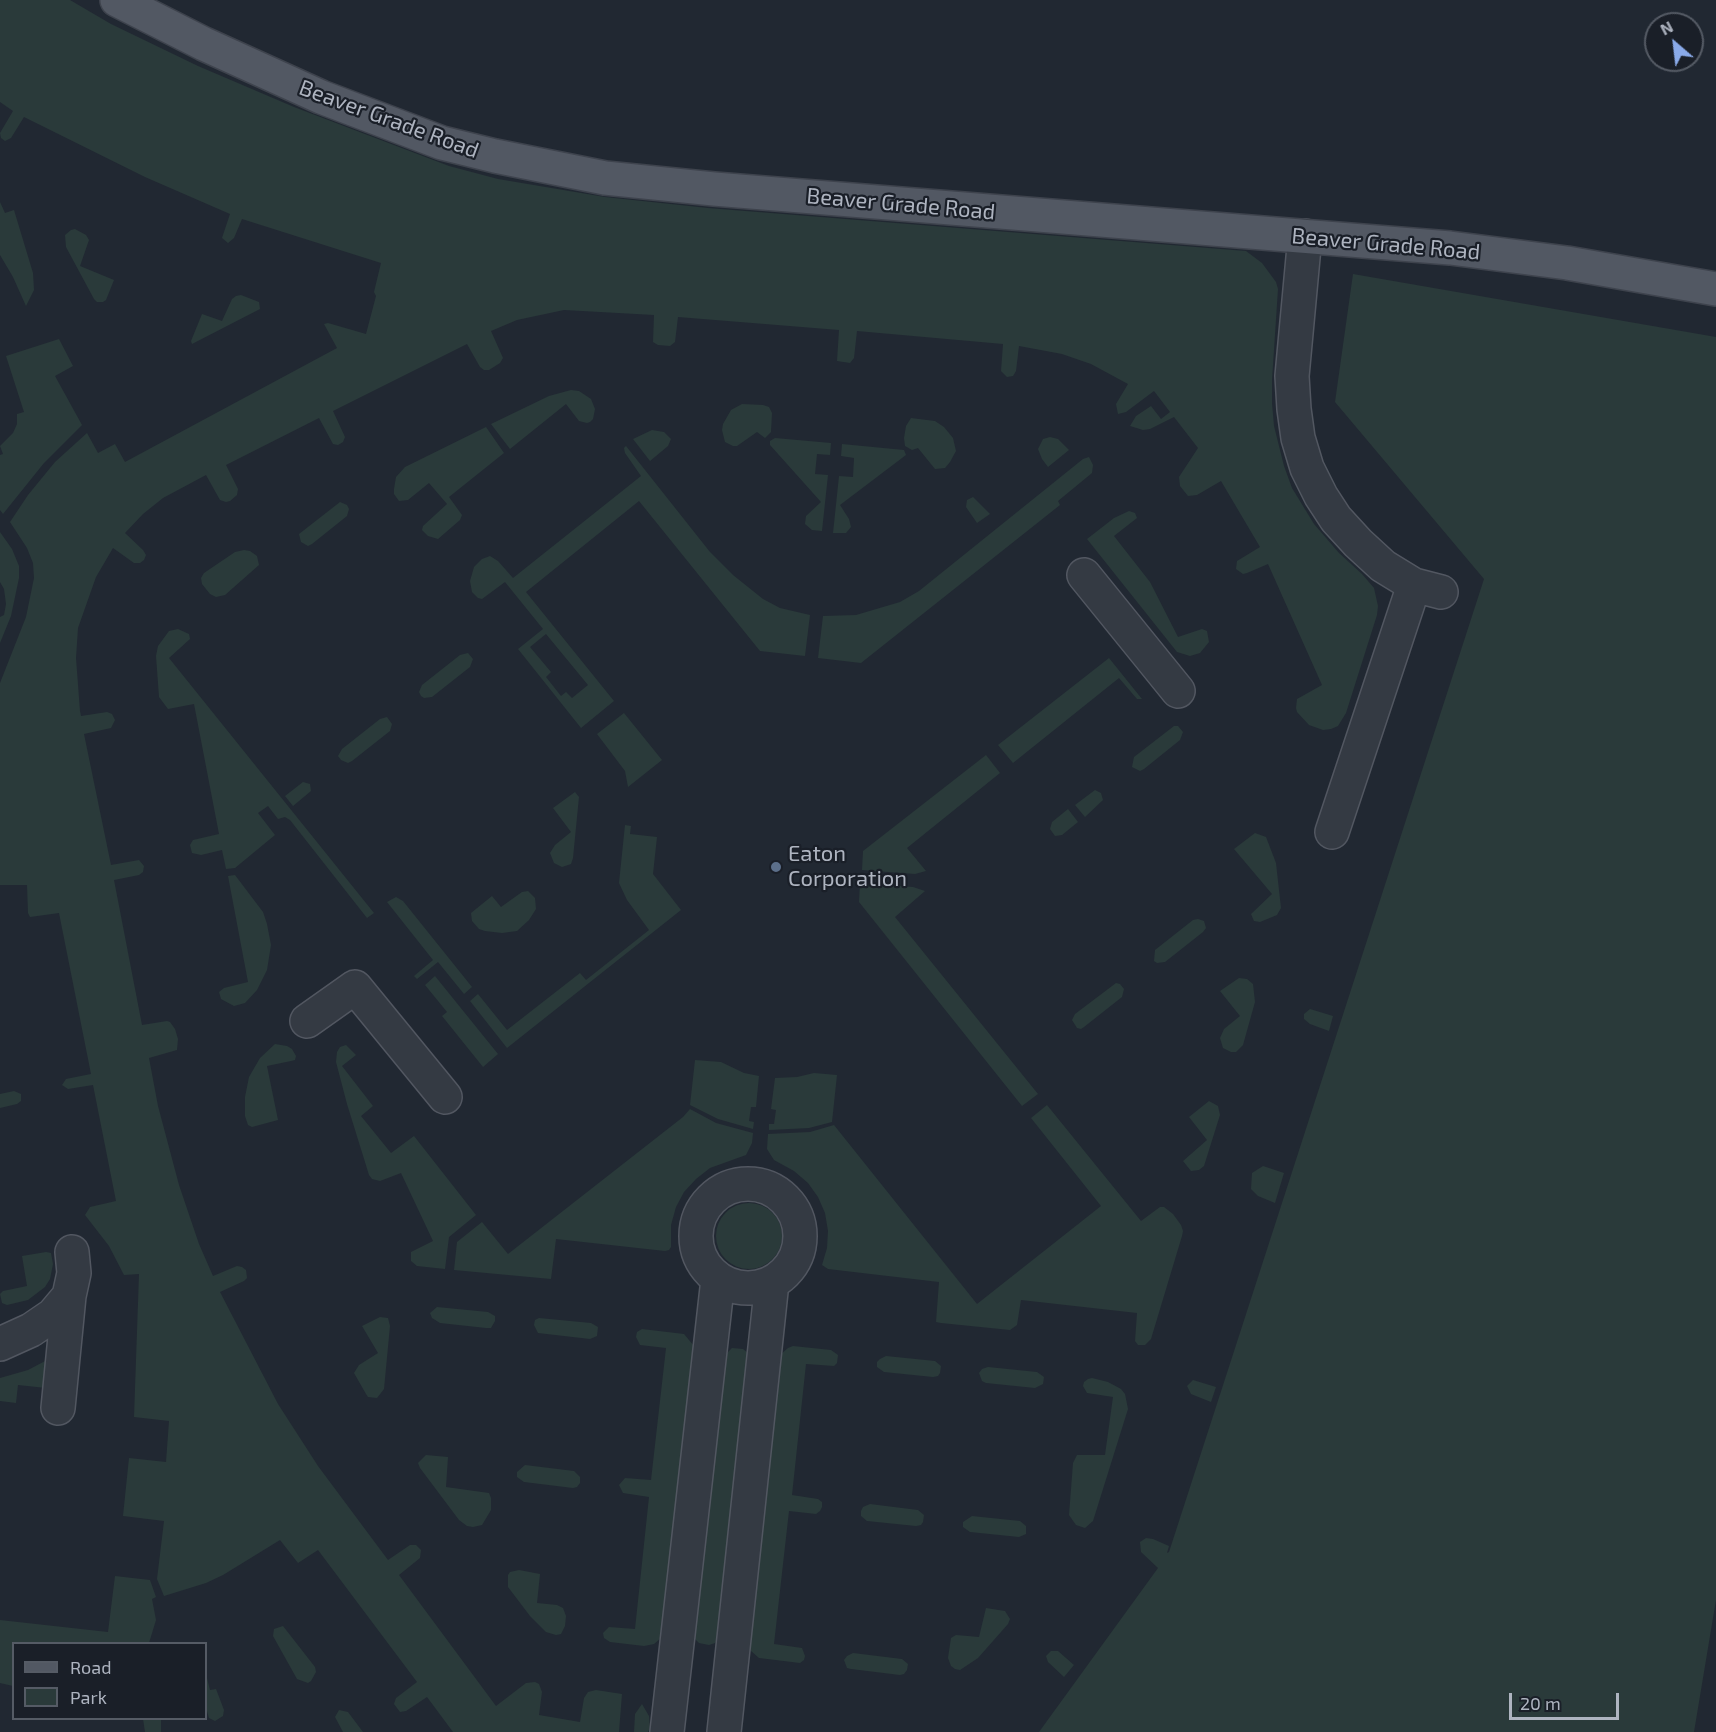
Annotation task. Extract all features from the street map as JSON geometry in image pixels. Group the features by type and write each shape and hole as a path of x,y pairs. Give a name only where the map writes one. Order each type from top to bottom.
{"main road":[{"name":"Beaver Grade Road","path":"117,0 204,44 321,97 442,143 605,178 1473,251 1567,263 1716,289"}],"lane":[{"path":"1305,236 1292,376 1298,438 1307,468 1336,519 1358,543 1383,566 1427,588 1332,831"},
{"path":"1084,574 1178,691"},
{"path":"307,1021 355,987 445,1097"},
{"path":"747,1183 765,1186 781,1195 792,1206 799,1221 801,1238 798,1254 790,1269 772,1282 762,1287 746,1288 730,1285 718,1278 704,1264 697,1247 696,1228 702,1211 713,1197 729,1187 747,1183"},
{"path":"58,1408 69,1296 74,1273 72,1252"},
{"path":"667,1732 718,1278"},
{"path":"724,1732 772,1282"},
{"path":"0,1344 10,1341 53,1315 69,1296"}],"green space":[{"path":"0,0 70,0 111,24 198,66 294,107 449,166 498,179 605,197 708,208 1246,251 1262,263 1276,282 1278,289 1272,403 1274,426 1284,466 1292,488 1314,524 1374,588 1378,606 1346,713 1338,726 1331,729 1323,730 1309,725 1297,712 1297,699 1322,685 1268,564 1243,574 1236,569 1237,561 1260,547 1221,481 1197,495 1188,496 1180,486 1179,477 1198,448 1174,417 1150,429 1143,430 1130,426 1136,416 1151,406 1161,419 1170,412 1154,391 1126,412 1118,414 1116,404 1128,384 1091,364 1062,354 1019,346 1016,371 1013,376 1007,377 1001,371 1003,344 857,331 854,358 850,363 837,361 839,330 678,317 675,342 670,346 653,342 654,315 564,310 517,320 491,331 503,358 500,363 489,370 480,367 467,344 333,411 345,437 338,445 333,444 319,418 226,465 238,489 237,495 230,501 220,500 206,475 163,498 125,533 143,550 146,555 144,560 134,563 113,548 96,577 78,628 76,658 80,711 81,716 107,712 112,714 115,720 111,728 84,734 111,865 139,860 144,866 143,872 139,875 114,880 142,1025 170,1022 178,1039 177,1050 149,1058 158,1106 179,1185 199,1244 213,1276 237,1266 246,1270 247,1278 244,1281 220,1292 278,1404 318,1466 388,1560 410,1545 416,1545 421,1550 420,1558 399,1575 496,1706 526,1683 535,1682 539,1684 542,1692 539,1715 580,1722 584,1698 588,1692 596,1690 622,1694 619,1732 453,1732 427,1697 406,1711 400,1712 394,1704 396,1698 417,1682 318,1550 298,1563 280,1540 223,1575 206,1583 164,1596 157,1579 164,1521 123,1516 129,1458 166,1462 169,1421 134,1417 139,1274 124,1275 109,1246 85,1215 90,1207 116,1201 93,1085 68,1089 62,1085 66,1079 91,1074 59,913 30,917 27,885 0,885 0,683 26,617 34,578 33,563 27,548 10,522 28,495 55,462 87,433 98,453 115,444 125,462 337,348 324,324 328,323 366,334 376,296 374,292 381,263 242,219 234,238 228,243 222,238 230,214 145,177 24,117 11,138 5,141 1,138 0,133 13,111 0,102"},
{"path":"0,202 5,213 14,210 33,273 34,290 26,306 0,255"},
{"path":"75,229 86,235 89,240 80,266 114,280 103,302 97,302 94,299 66,247 65,235"},
{"path":"1353,274 1716,337 1716,1600 1694,1732 1039,1732 1158,1568 1141,1552 1140,1542 1146,1538 1153,1539 1169,1546 1167,1553 1169,1552 1484,579 1335,402"},
{"path":"241,295 259,302 260,309 192,344 191,341 202,314 222,321 232,299"},
{"path":"59,339 73,366 55,376 82,425 44,463 3,514 0,510 0,455 3,454 0,446 13,433 17,424 17,414 24,412 6,356"},
{"path":"571,390 579,391 591,399 595,409 590,422 579,421 566,404 510,449 491,424 549,396"},
{"path":"742,404 769,407 772,413 771,432 765,438 757,432 737,446 733,446 725,442 723,424 731,410"},
{"path":"911,418 935,421 944,427 953,438 956,451 945,468 935,469 918,448 912,450 905,446 906,426"},
{"path":"486,427 504,453 449,497 462,515 460,520 438,539 428,536 422,530 423,526 447,504 429,483 408,500 399,501 394,494 396,477 405,467"},
{"path":"652,430 664,432 671,439 668,446 650,461 633,439"},
{"path":"1050,437 1058,439 1069,450 1048,467 1038,449 1043,439"},
{"path":"775,438 831,443 830,455 817,454 815,474 828,475 822,531 812,530 805,524 806,516 821,502 770,445 770,441"},
{"path":"842,444 904,450 906,455 840,505 851,527 846,533 833,533 839,476 853,477 854,458 841,456"},
{"path":"626,446 710,552 733,575 763,599 780,608 810,615 805,656 760,651 639,501 526,592 614,701 581,728 518,649 543,629 505,582 482,599 472,592 470,581 474,567 482,559 490,556 498,561 513,578 641,476 624,448","holes":["546,634 588,685 572,698 566,692 561,696 546,677 551,672 530,647"]},
{"path":"1089,457 1093,465 1092,473 1058,501 1060,505 861,663 818,658 823,616 856,615 900,602 919,591 1083,459"},
{"path":"973,497 990,514 977,523 966,507 967,500"},
{"path":"340,502 347,505 349,509 347,516 312,544 308,546 301,542 299,534"},
{"path":"1129,511 1135,513 1137,518 1114,536 1150,582 1178,637 1202,629 1207,631 1209,642 1200,653 1190,656 1177,652 1087,539 1114,518"},
{"path":"0,532 12,549 19,566 19,578 11,616 0,643 0,617 4,615 6,604 4,589 0,582"},
{"path":"244,550 257,556 259,565 225,595 216,597 210,594 202,584 201,578 204,573 235,552"},
{"path":"178,629 189,634 190,639 169,658 374,913 367,918 290,820 285,817 278,819 268,806 258,813 275,835 235,868 226,869 222,850 201,855 192,853 190,845 193,840 219,834 194,704 168,709 159,697 156,656 158,646 169,631"},
{"path":"468,653 473,659 470,667 432,697 421,696 419,692 422,685 460,655"},
{"path":"1109,658 1142,699 1137,699 1119,678 1013,763 998,745"},
{"path":"624,713 662,760 628,787 625,771 597,734"},
{"path":"387,717 392,724 390,731 352,761 348,763 341,760 338,756 342,749 380,719"},
{"path":"1174,726 1178,726 1183,732 1180,740 1144,769 1140,771 1132,767 1134,757"},
{"path":"986,755 1000,773 907,848 926,871 915,874 862,870 863,851"},
{"path":"303,782 310,784 311,791 293,806 285,796"},
{"path":"1095,790 1101,793 1103,800 1085,817 1075,805"},
{"path":"575,792 579,797 573,858 571,864 562,867 554,863 550,853 555,845 571,832 553,808"},
{"path":"1068,809 1078,822 1062,835 1055,836 1050,829 1052,822"},
{"path":"625,825 631,826 630,834 657,837 653,874 681,910 507,1048 470,1001 478,994 507,1030 580,973 586,980 649,930 627,900 619,883"},
{"path":"1255,833 1266,837 1276,863 1281,908 1277,915 1260,922 1254,921 1251,914 1272,894 1234,849"},
{"path":"235,875 263,912 271,945 267,970 257,990 245,1003 234,1006 221,999 219,992 224,988 248,982 228,876"},
{"path":"860,883 913,887 925,891 895,917 1038,1094 1022,1106 859,902"},
{"path":"528,891 535,898 536,909 529,920 517,931 502,933 485,931 479,929 472,921 471,913 492,896 501,907 522,892"},
{"path":"396,897 403,901 472,987 464,994 438,962 417,979 414,976 433,960 387,902"},
{"path":"1193,920 1204,921 1206,928 1203,932 1165,962 1154,961 1155,950"},
{"path":"435,976 498,1054 483,1067 442,1016 447,1012 425,985"},
{"path":"1239,978 1247,979 1253,984 1255,1002 1243,1045 1236,1052 1231,1052 1223,1048 1220,1038 1224,1029 1240,1016 1220,991"},
{"path":"1116,983 1124,989 1122,997 1084,1027 1077,1028 1072,1020 1075,1014"},
{"path":"1310,1009 1333,1016 1329,1031 1310,1024 1304,1019 1304,1014"},
{"path":"275,1044 292,1049 296,1056 295,1060 267,1066 278,1120 252,1127 248,1125 245,1116 245,1097 249,1077 260,1058"},
{"path":"346,1045 356,1055 342,1066 373,1106 361,1116 391,1153 414,1136 476,1215 449,1237 445,1269 417,1266 411,1261 411,1252 433,1241 401,1173 380,1181 372,1179 369,1175 336,1062 337,1052 340,1047"},
{"path":"695,1060 721,1062 744,1073 759,1076 756,1107 751,1107 749,1121 754,1122 753,1129 718,1119 690,1105"},
{"path":"814,1073 837,1075 832,1122 809,1128 769,1130 769,1124 774,1124 776,1110 771,1109 775,1078 797,1077"},
{"path":"14,1091 21,1094 21,1101 0,1108 0,1094"},
{"path":"1209,1101 1218,1106 1220,1115 1204,1166 1199,1170 1191,1171 1183,1161 1207,1140 1189,1117"},
{"path":"1047,1105 1141,1221 1160,1207 1164,1207 1181,1225 1182,1236 1151,1339 1145,1345 1138,1345 1135,1341 1137,1313 1021,1300 1017,1325 1010,1330 941,1323 936,1322 939,1282 828,1269 822,1265 827,1248 828,1231 825,1213 818,1197 808,1183 794,1171 774,1160 767,1149 768,1134 810,1132 834,1125 977,1304 1101,1206 1031,1118"},
{"path":"690,1109 716,1123 753,1133 752,1143 746,1155 710,1168 684,1192 676,1207 671,1225 669,1250 556,1239 551,1279 454,1270 457,1242 482,1222 508,1254 683,1117"},
{"path":"1263,1166 1284,1173 1275,1203 1258,1196 1251,1189 1252,1173"},
{"path":"749,1203 761,1206 772,1213 779,1224 782,1236 779,1248 772,1259 761,1266 749,1269 737,1266 726,1259 719,1248 716,1236 719,1224 726,1213 737,1206"},
{"path":"51,1253 53,1264 50,1279 45,1287 28,1300 7,1305 2,1303 0,1294 3,1291 27,1286 22,1256"},
{"path":"437,1307 488,1312 495,1316 495,1321 491,1328 440,1323 432,1318 430,1313"},
{"path":"380,1317 388,1318 390,1326 384,1389 377,1398 368,1397 354,1373 359,1365 378,1353 362,1326"},
{"path":"539,1318 591,1323 598,1327 597,1336 590,1339 538,1333 534,1325 535,1320"},
{"path":"642,1329 684,1334 694,1346 661,1638 654,1644 644,1646 610,1642 604,1638 603,1633 609,1627 635,1629 649,1497 623,1493 619,1485 625,1478 651,1480 666,1348 640,1345 636,1337 637,1332"},
{"path":"793,1346 831,1350 838,1355 834,1366 806,1364 792,1495 818,1499 822,1502 822,1507 816,1514 789,1511 774,1644 802,1648 805,1656 800,1663 759,1658 748,1646 780,1355"},
{"path":"732,1348 743,1349 748,1353 718,1639 709,1645 699,1643 692,1636 725,1355"},
{"path":"886,1356 935,1361 941,1366 940,1373 933,1377 884,1372 877,1367 877,1362"},
{"path":"49,1359 46,1388 18,1385 16,1403 0,1401 0,1378 28,1370"},
{"path":"988,1367 1037,1372 1044,1377 1043,1384 1035,1388 986,1383 982,1381 979,1373"},
{"path":"1092,1378 1108,1382 1121,1389 1125,1394 1128,1409 1093,1521 1085,1528 1076,1525 1069,1515 1073,1463 1077,1455 1105,1455 1113,1397 1087,1393 1083,1386 1084,1382"},
{"path":"1193,1380 1216,1387 1211,1402 1191,1394 1187,1386"},
{"path":"426,1455 448,1457 446,1487 489,1493 491,1510 482,1525 467,1526 459,1520 420,1468 418,1463"},
{"path":"525,1465 574,1471 580,1477 580,1483 573,1488 524,1482 517,1477 517,1472"},
{"path":"870,1504 918,1510 924,1515 923,1522 916,1526 867,1521 861,1516 861,1511 863,1507"},
{"path":"972,1516 1020,1521 1026,1526 1026,1534 1019,1537 970,1532 963,1527 963,1522"},
{"path":"519,1570 540,1574 537,1603 557,1605 563,1608 566,1616 561,1634 546,1632 530,1616 508,1587 508,1575 510,1572"},
{"path":"115,1576 150,1580 156,1597 152,1599 156,1620 149,1642 12,1642 12,1686 0,1683 0,1620 108,1632"},
{"path":"986,1608 1005,1611 1010,1619 1008,1624 978,1658 960,1670 955,1669 948,1658 951,1638 956,1635 979,1637"},
{"path":"283,1626 315,1667 316,1672 308,1683 297,1679 273,1636 274,1629"},
{"path":"1051,1651 1058,1651 1074,1665 1064,1677 1048,1662 1046,1656"},
{"path":"853,1653 902,1659 908,1664 907,1670 900,1675 847,1668 844,1660"},
{"path":"207,1678 210,1690 216,1689 224,1710 223,1716 215,1721 209,1718"},
{"path":"642,1704 649,1716 650,1728 648,1732 634,1732 635,1714"},
{"path":"339,1710 348,1712 363,1732 343,1732 335,1717"},
{"path":"143,1720 161,1720 161,1732 145,1732"}],"place":[{"name":"Eaton Corporation","path":"776,867"}]}
